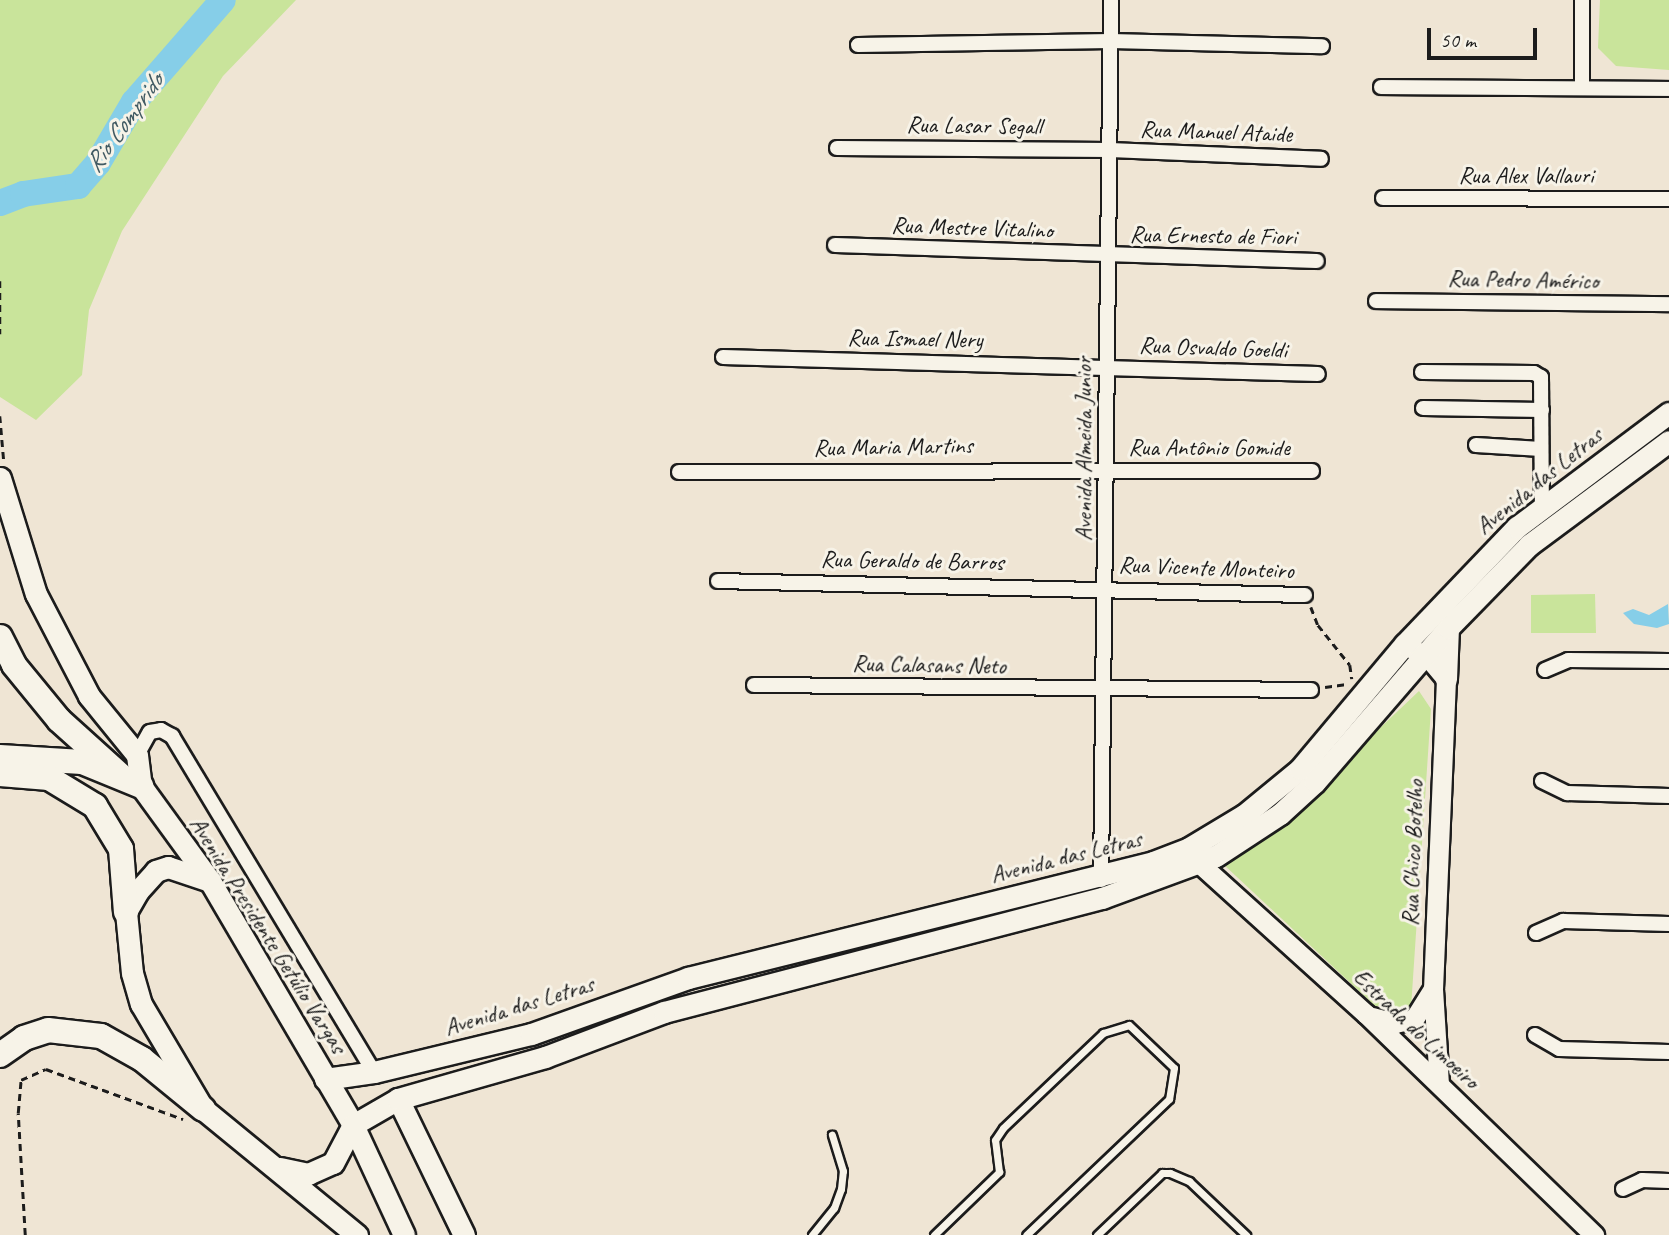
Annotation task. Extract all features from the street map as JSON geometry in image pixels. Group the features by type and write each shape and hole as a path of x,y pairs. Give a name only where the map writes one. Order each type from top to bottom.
{"highway":[{"path":"0,638 14,665 59,720 131,780"},
{"path":"0,757 68,760 131,780"},
{"path":"0,774 49,778 95,806 121,849 126,912"},
{"path":"0,1055 24,1038 48,1030 101,1036 142,1059 196,1115"}],"main road":[{"name":"Avenida das Letras","path":"326,1079 374,1072 564,1024 688,978 1101,876 1194,856 1292,776 1405,644 1542,506 1669,413"},
{"name":"Avenida das Letras","path":"353,1125 398,1099 545,1057 710,998 1102,898 1261,828 1315,782 1448,628 1529,545 1669,441"},
{"path":"2,473 36,594 89,696 137,755"},
{"path":"1446,679 1448,628"},
{"path":"1405,644 1425,656 1446,679"},
{"name":"Rua Chico Botelho","path":"1439,1084 1433,989 1446,679"},
{"name":"Avenida Presidente Getúlio Vargas","path":"137,755 131,780 209,881 353,1125 404,1235"},
{"name":"Estrada do Limoeiro","path":"1194,856 1366,1014 1594,1235"},
{"path":"209,881 177,868 156,871 126,912 132,973 141,1004 196,1115 274,1166 358,1235"},
{"path":"1366,1014 1387,1022 1406,1022 1421,1012 1433,989"},
{"path":"398,1099 464,1235"},
{"path":"274,1166 308,1174 325,1167 337,1158 353,1125"}],"street":[{"name":"Avenida Almeida Junior","path":"1102,898 1111,0"},
{"path":"1582,0 1582,87"},
{"path":"858,45 1111,41 1322,47"},
{"path":"1381,87 1669,89"},
{"name":"Rua Lasar Segall","path":"837,148 1110,150"},
{"name":"Rua Manuel Ataide","path":"1110,150 1321,159"},
{"name":"Rua Alex Vallauri","path":"1383,198 1669,200"},
{"name":"Rua Mestre Vitalino","path":"835,246 1107,256"},
{"name":"Rua Ernesto de Fiori","path":"1107,256 1317,261"},
{"name":"Rua Pedro Américo","path":"1376,301 1669,304"},
{"name":"Rua Ismael Nery","path":"723,357 1107,367"},
{"name":"Rua Osvaldo Goeldi","path":"1107,367 1318,374"},
{"path":"1422,372 1534,373 1542,381 1542,506"},
{"path":"1423,408 1542,410"},
{"path":"1476,445 1541,449"},
{"name":"Rua Antônio Gomide","path":"1107,471 1311,471"},
{"name":"Rua Maria Martins","path":"679,472 1107,471"},
{"name":"Rua Geraldo de Barros","path":"718,581 1106,587"},
{"name":"Rua Vicente Monteiro","path":"1106,587 1305,595"},
{"path":"1545,670 1568,660 1669,661"},
{"name":"Rua Calasans Neto","path":"754,685 1102,691 1311,690"},
{"path":"137,755 150,732 161,730 172,736 374,1072"},
{"path":"1542,781 1567,793 1669,796"},
{"path":"1536,933 1563,921 1669,924"},
{"path":"1535,1035 1559,1049 1669,1052"},
{"path":"1623,1189 1642,1180 1669,1181"}],"lane":[{"path":"934,1235 999,1171 995,1140 1003,1128 1103,1033 1129,1025 1174,1068 1168,1099 1026,1235"},
{"path":"812,1235 834,1208 841,1189 843,1171 832,1135"},
{"path":"1097,1235 1162,1173 1170,1173 1189,1181 1246,1235"}],"path":[{"path":"0,281 0,334"},
{"path":"0,416 2,473"},
{"path":"1305,595 1318,625 1350,665 1353,683 1311,690"},
{"path":"24,1235 18,1113 21,1080 46,1069 196,1115"}],"green space":[{"path":"0,0 296,0 223,76 122,231 89,310 82,375 36,420 0,397"},
{"path":"1600,0 1669,0 1669,70 1616,66 1598,48"},
{"path":"1595,594 1596,633 1531,633 1531,595"},
{"path":"1419,691 1431,709 1411,1008 1375,1006 1222,863 1265,837"}],"water":[{"path":"1668,604 1669,624 1657,628 1634,624 1623,613 1633,609 1649,615"}],"waterway":[{"name":"Rio Comprido","path":"0,203 23,194 78,186 98,163 134,102 223,0"}]}
